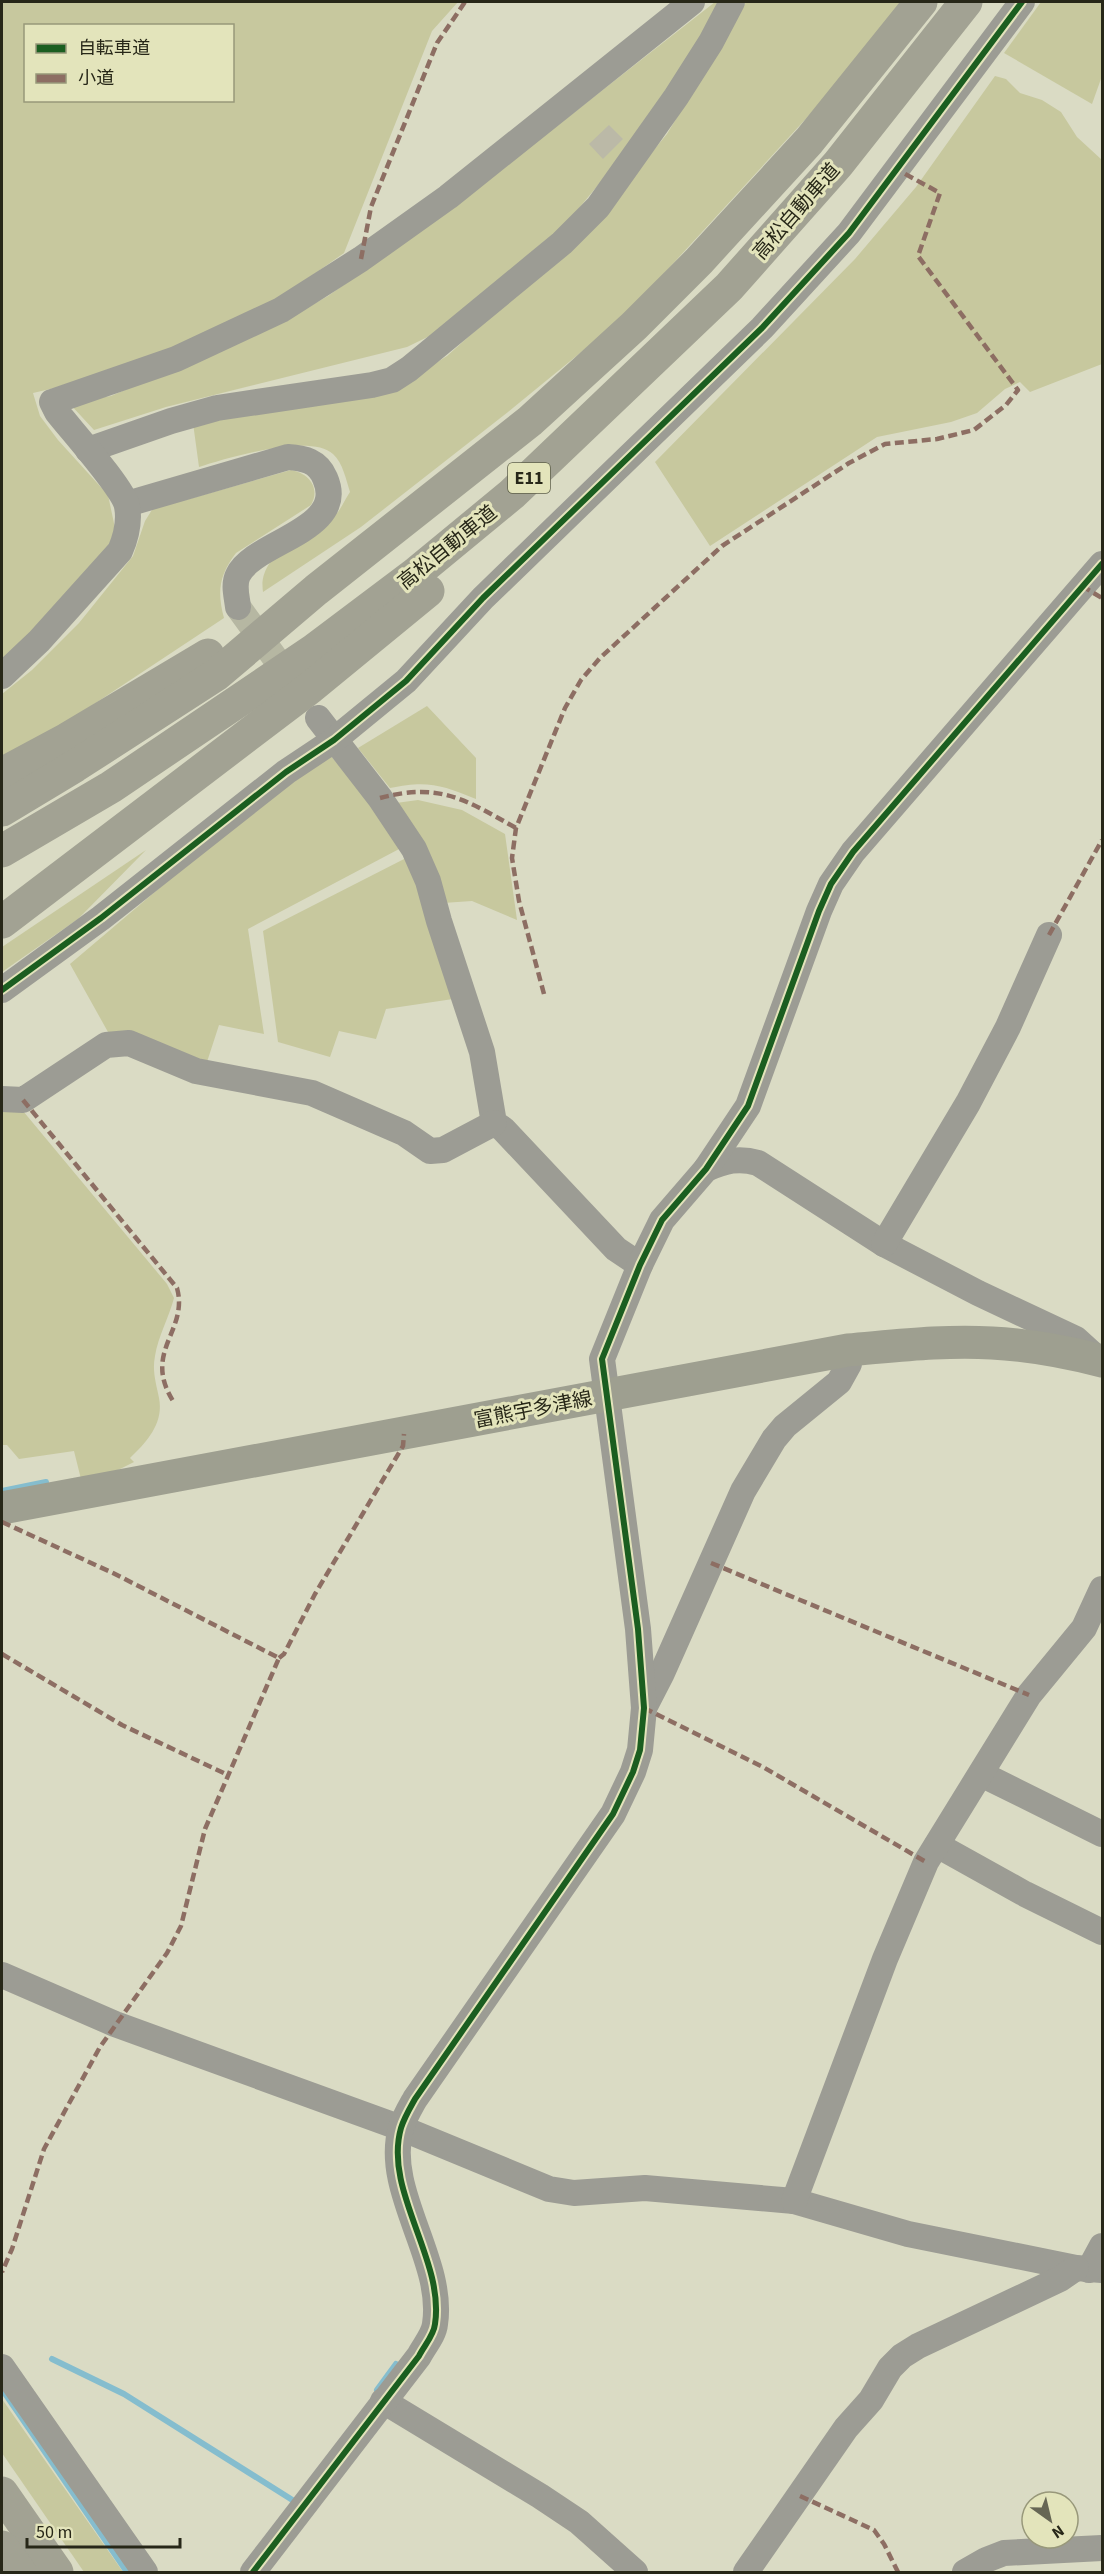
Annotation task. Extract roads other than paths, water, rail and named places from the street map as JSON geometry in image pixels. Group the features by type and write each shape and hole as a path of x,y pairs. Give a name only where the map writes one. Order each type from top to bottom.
{"highway":[{"name":"高松自動車道","path":"2,810 216,675 316,590 530,421 634,326 699,261 809,141 921,2"},
{"name":"高松自動車道","path":"2,851 111,787 314,650 415,574 512,494 729,287 838,164 966,2"},
{"path":"2,922 310,687 410,606 491,536 621,412 729,287"},
{"path":"2,774 68,739 316,590"},
{"path":"2,2493 57,2572"},
{"path":"2,2547 20,2572"}],"main road":[{"name":"富熊宇多津線","path":"2,1508 848,1350 934,1343 993,1343 1101,1361"}],"street":[{"path":"2,676 39,641 120,551 126,538 127,504 57,412 52,402 176,359 281,310 361,259 448,197 692,2"},
{"path":"88,450 171,421 217,408 372,385 392,380 410,369 562,243 598,207 676,97 711,42 732,2"},
{"path":"2,990 101,918 286,772 334,740 406,681 483,598 762,328 849,233 1022,2"},
{"path":"127,504 288,457 303,458 315,463 330,491 328,505 318,518 248,564 238,574 235,586 238,607"},
{"path":"253,2572 419,2356 432,2333 435,2326 437,2299 403,2183 398,2156 401,2128 415,2099 613,1814 633,1772 640,1750 644,1708 636,1617 602,1359 640,1265 662,1220 706,1169 748,1106 815,921 831,884 853,852 1102,564"},
{"path":"318,718 380,798 414,849 428,881 482,1052 494,1123 503,1129 616,1249 640,1265"},
{"path":"884,1244 968,1103 1008,1027 1049,935"},
{"path":"2,1099 23,1100 106,1045 129,1042 196,1071 312,1093 404,1133 430,1151 442,1150 494,1123"},
{"path":"706,1169 725,1161 744,1159 758,1163 884,1244 978,1293 1076,1339 1101,1361"},
{"path":"644,1708 662,1673 742,1491 785,1426 839,1383 849,1364 848,1350"},
{"path":"794,2201 918,1878 1029,1695 1084,1628 1102,1589"},
{"path":"981,1774 1102,1834"},
{"path":"937,1845 1025,1894 1102,1932"},
{"path":"2,1975 115,2024 401,2128 549,2189 574,2193 645,2188 794,2201 908,2234 1089,2269"},
{"path":"746,2572 846,2428 871,2400 890,2368 902,2356 918,2346 1060,2279 1089,2269 1102,2246"},
{"path":"2,2367 145,2572"},
{"path":"383,2400 569,2516 635,2572"},
{"path":"965,2572 1004,2553 1102,2548"}],"waterway":[{"path":"2,1491 46,1482"},
{"path":"52,2359 124,2394 294,2501"},
{"path":"377,2390 396,2364"},
{"path":"2,2389 127,2572"}],"tunnel":[{"path":"238,607 294,684"}]}
